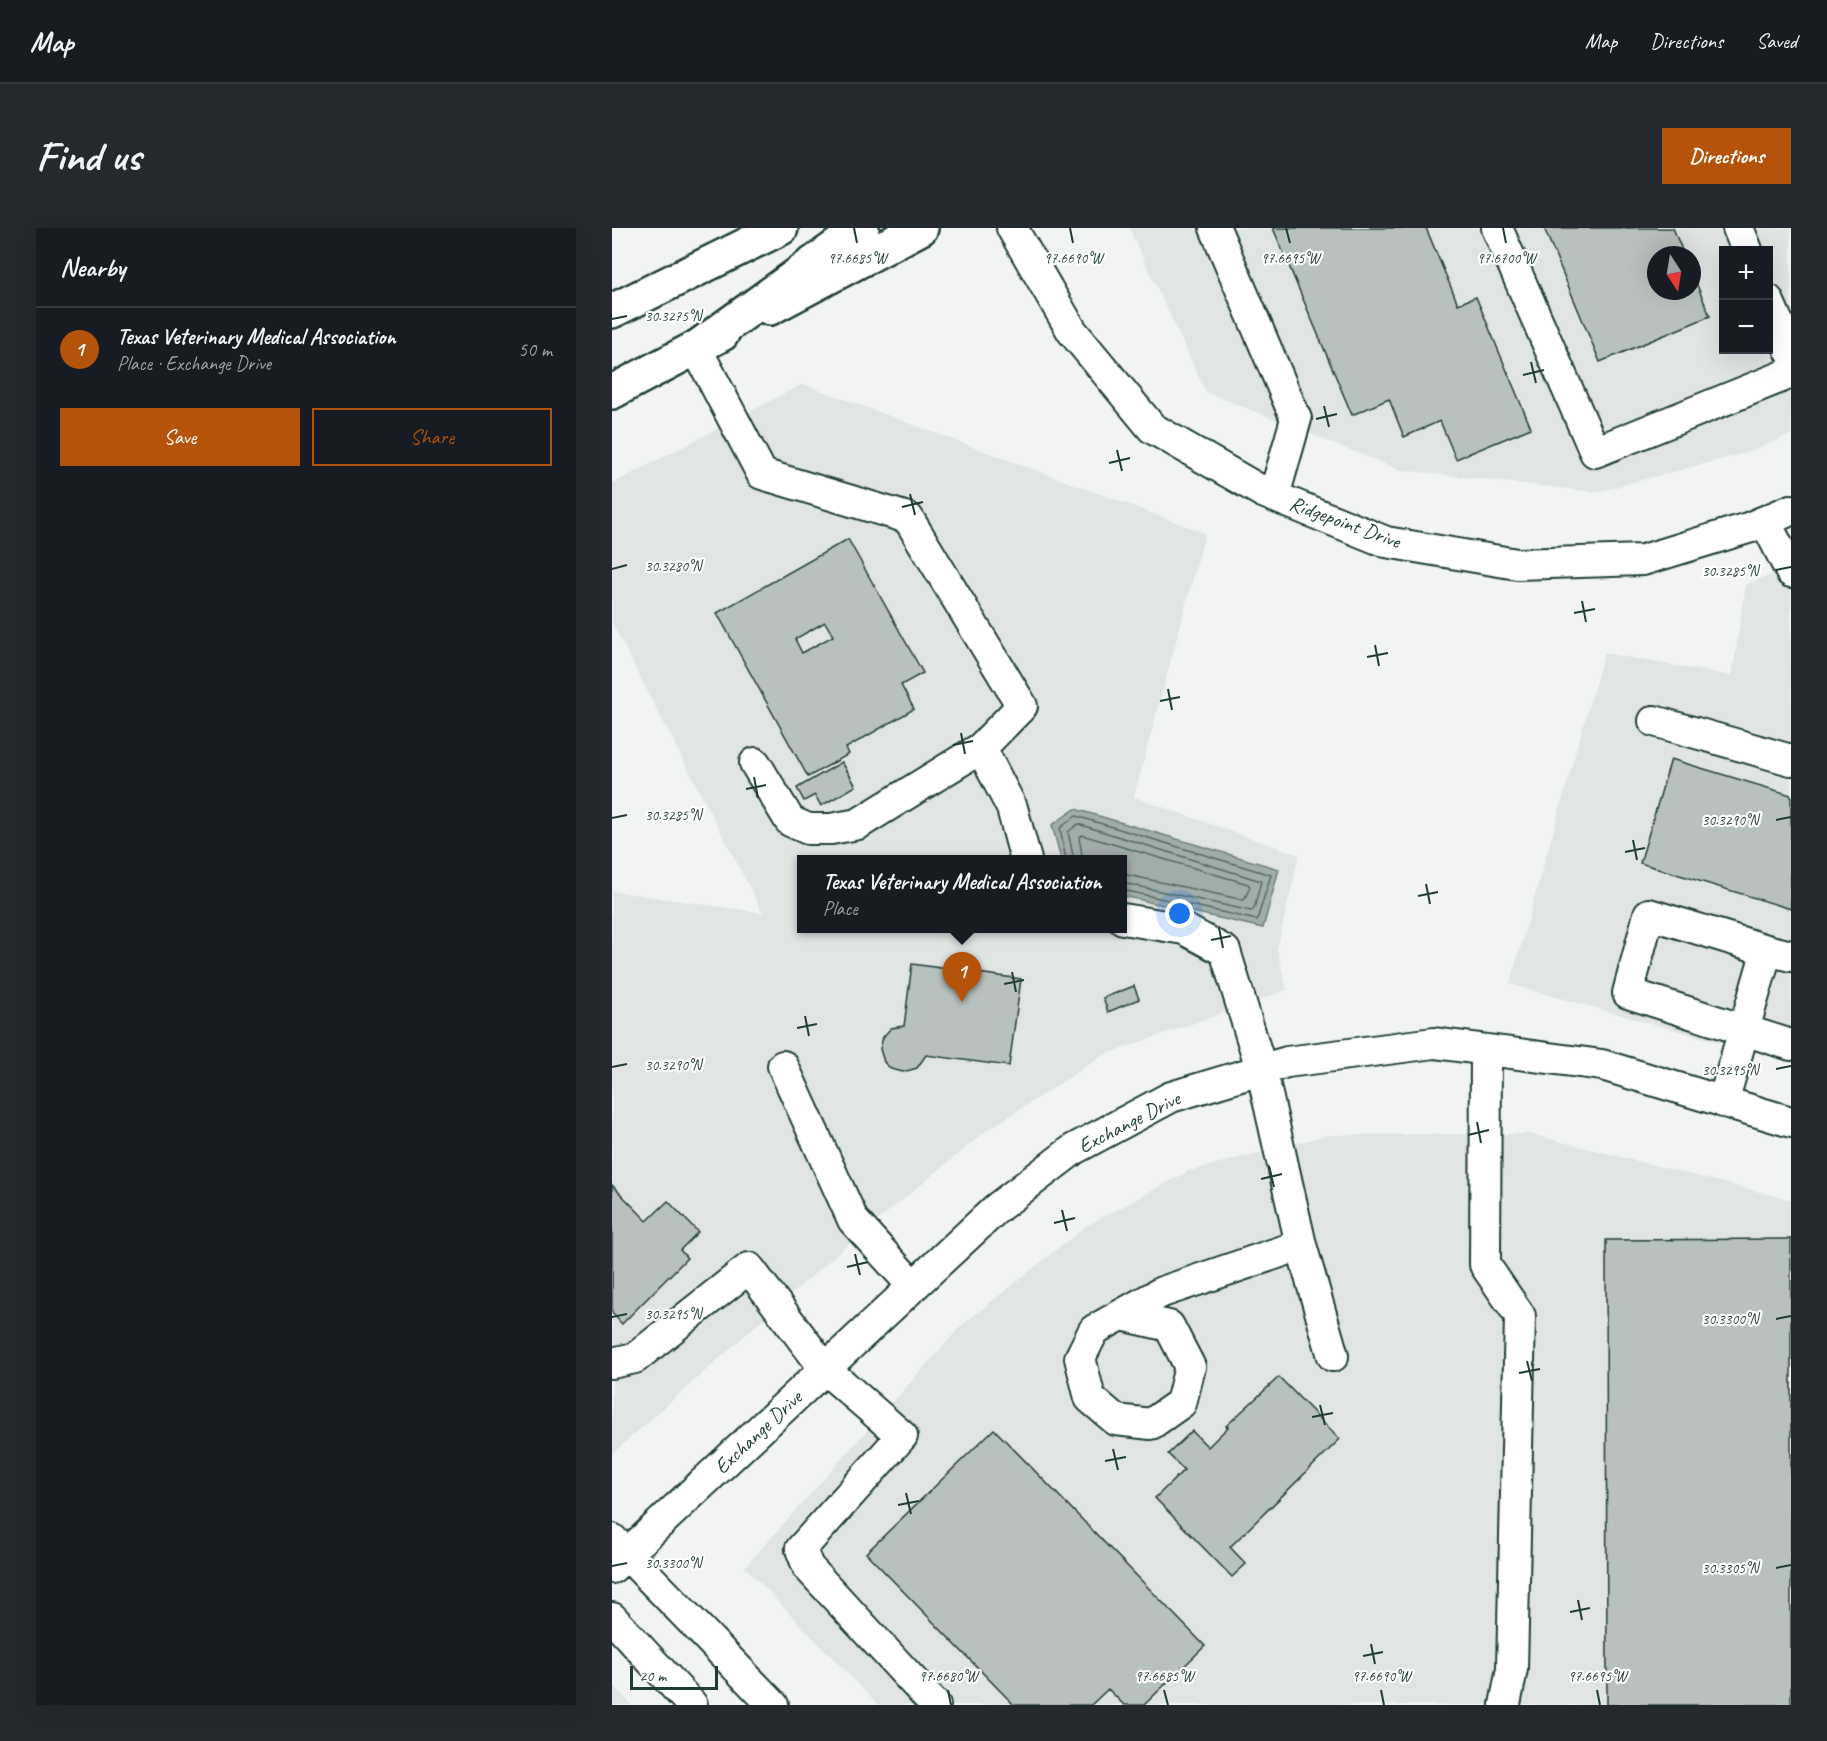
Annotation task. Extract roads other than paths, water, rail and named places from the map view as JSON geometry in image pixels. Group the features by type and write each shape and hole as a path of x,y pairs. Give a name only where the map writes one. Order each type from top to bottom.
{"main road":[{"path":"612,311 782,228"},
{"path":"696,348 862,228"},
{"path":"612,392 921,228"}],"street":[{"name":"Ridgepoint Drive","path":"1012,228 1072,331 1152,428 1274,496 1386,542 1517,564 1643,560 1778,516"},
{"path":"1215,228 1296,419 1274,496"},
{"path":"1497,228 1595,452 1791,373"},
{"path":"1737,228 1745,246"},
{"path":"1773,311 1791,352"},
{"path":"696,348 762,474 908,518 1022,706 981,748 858,824 831,829 807,829 790,821 755,763"},
{"path":"1778,516 1791,572"},
{"path":"1653,721 1791,760"},
{"path":"981,748 1012,808 1025,855"},
{"path":"1723,1102 1744,1031 1779,953 1649,914 1628,993 1744,1031 1791,1044"},
{"path":"1127,920 1184,929 1224,951 1261,1068 1301,1245 1333,1356"},
{"name":"Exchange Drive","path":"617,1554 825,1369 997,1208 1074,1149 1171,1097 1287,1062 1434,1043 1602,1065 1791,1122"},
{"path":"1486,1050 1485,1265 1520,1316 1512,1669 1505,1705"},
{"path":"783,1066 853,1220 913,1286"},
{"path":"1121,1315 1162,1292 1301,1245"},
{"path":"612,1363 635,1358 749,1268 825,1369 902,1436 801,1549 808,1567 935,1705"},
{"path":"617,1554 773,1705"},
{"path":"612,1618 692,1705"}],"water":[{"path":"1075,809 1279,869 1263,928 1127,897 1127,855 1060,855 1052,825"}],"place":[{"name":"Texas Veterinary Medical Association","path":"962,1002"}]}
